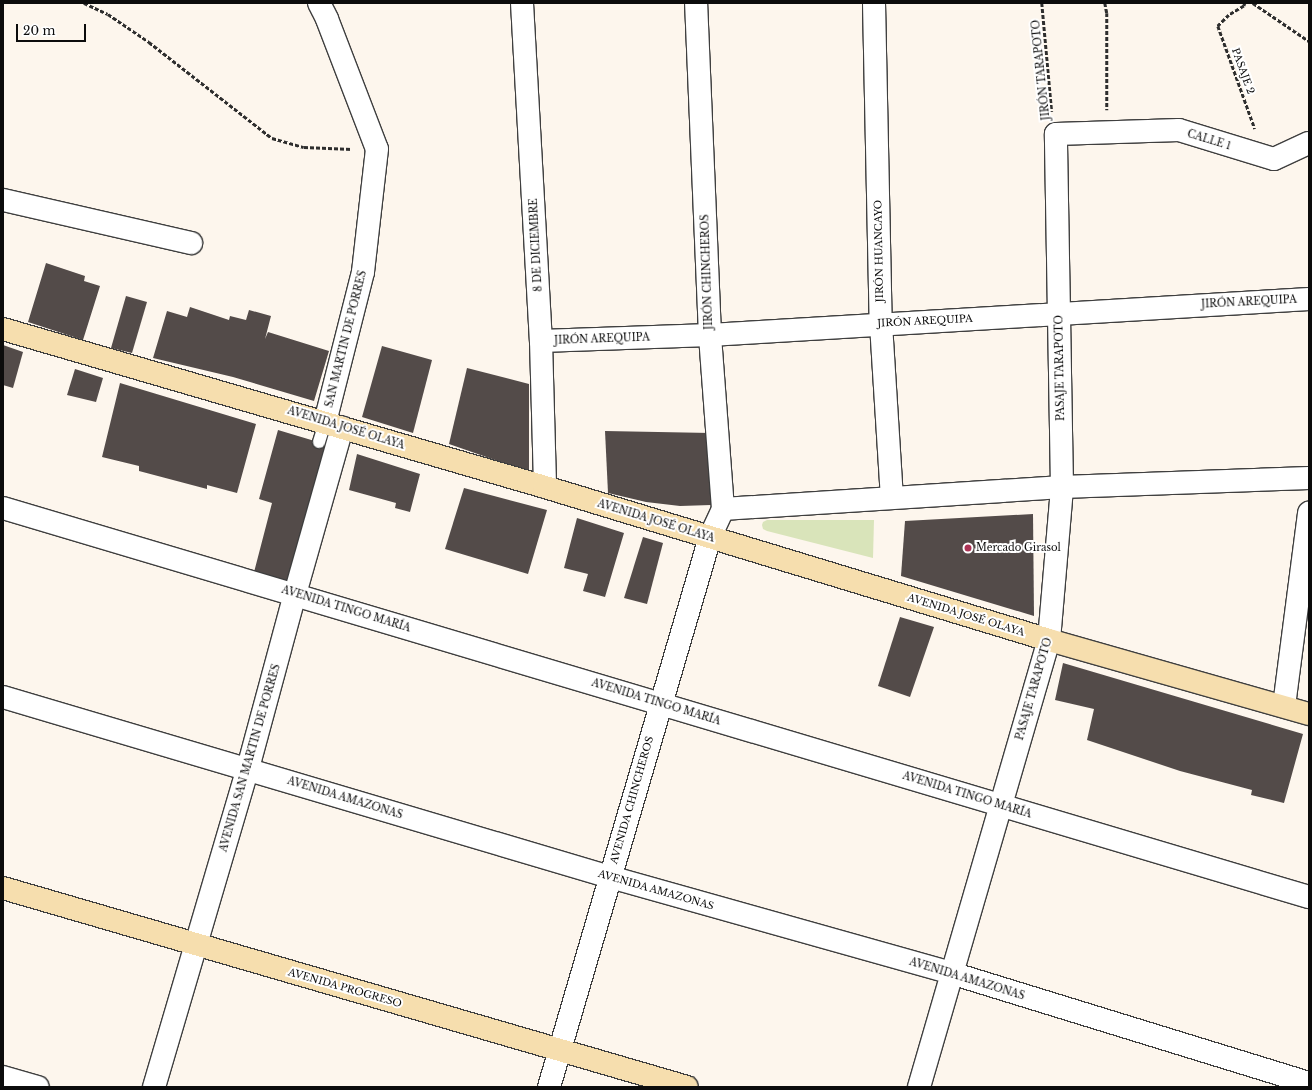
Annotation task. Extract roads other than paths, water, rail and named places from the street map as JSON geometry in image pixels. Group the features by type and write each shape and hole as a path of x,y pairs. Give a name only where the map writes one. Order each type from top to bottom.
{"street":[{"name":"SAN MARTIN DE PORRES","path":"318,3 327,19 377,149 363,272 330,438"},
{"name":"8 DE DICIEMBRE","path":"522,3 541,341 545,487"},
{"name":"JIRÓN CHINCHEROS","path":"696,3 710,335 723,509 710,537"},
{"name":"JIRÓN HUANCAYO","path":"874,3 881,324 892,498"},
{"name":"CALLE 1","path":"1056,134 1179,130 1274,159 1309,142"},
{"name":"PASAJE TARAPOTO","path":"919,1087 1049,640 1062,487 1056,134"},
{"path":"3,200 191,243"},
{"name":"JIRÓN AREQUIPA","path":"541,341 710,335 1309,299"},
{"name":"AVENIDA JOSÉ OLAYA","path":"3,329 330,438 545,487 1049,640 1309,714"},
{"name":"AVENIDA SAN MARTIN DE PORRES","path":"154,1087 248,768 282,588 297,568 330,438"},
{"path":"723,509 1062,487 1309,478"},
{"name":"AVENIDA TINGO MARÍA","path":"3,508 282,588 660,704 1309,897"},
{"path":"1284,706 1305,576 1309,513"},
{"name":"AVENIDA CHINCHEROS","path":"549,1087 710,537"},
{"name":"AVENIDA AMAZONAS","path":"3,697 248,768 610,877 951,974 1309,1083"},
{"name":"AVENIDA PROGRESO","path":"3,888 687,1087"},
{"path":"3,1077 38,1087"}],"place":[{"name":"Mercado Girasol","path":"968,548"}]}
